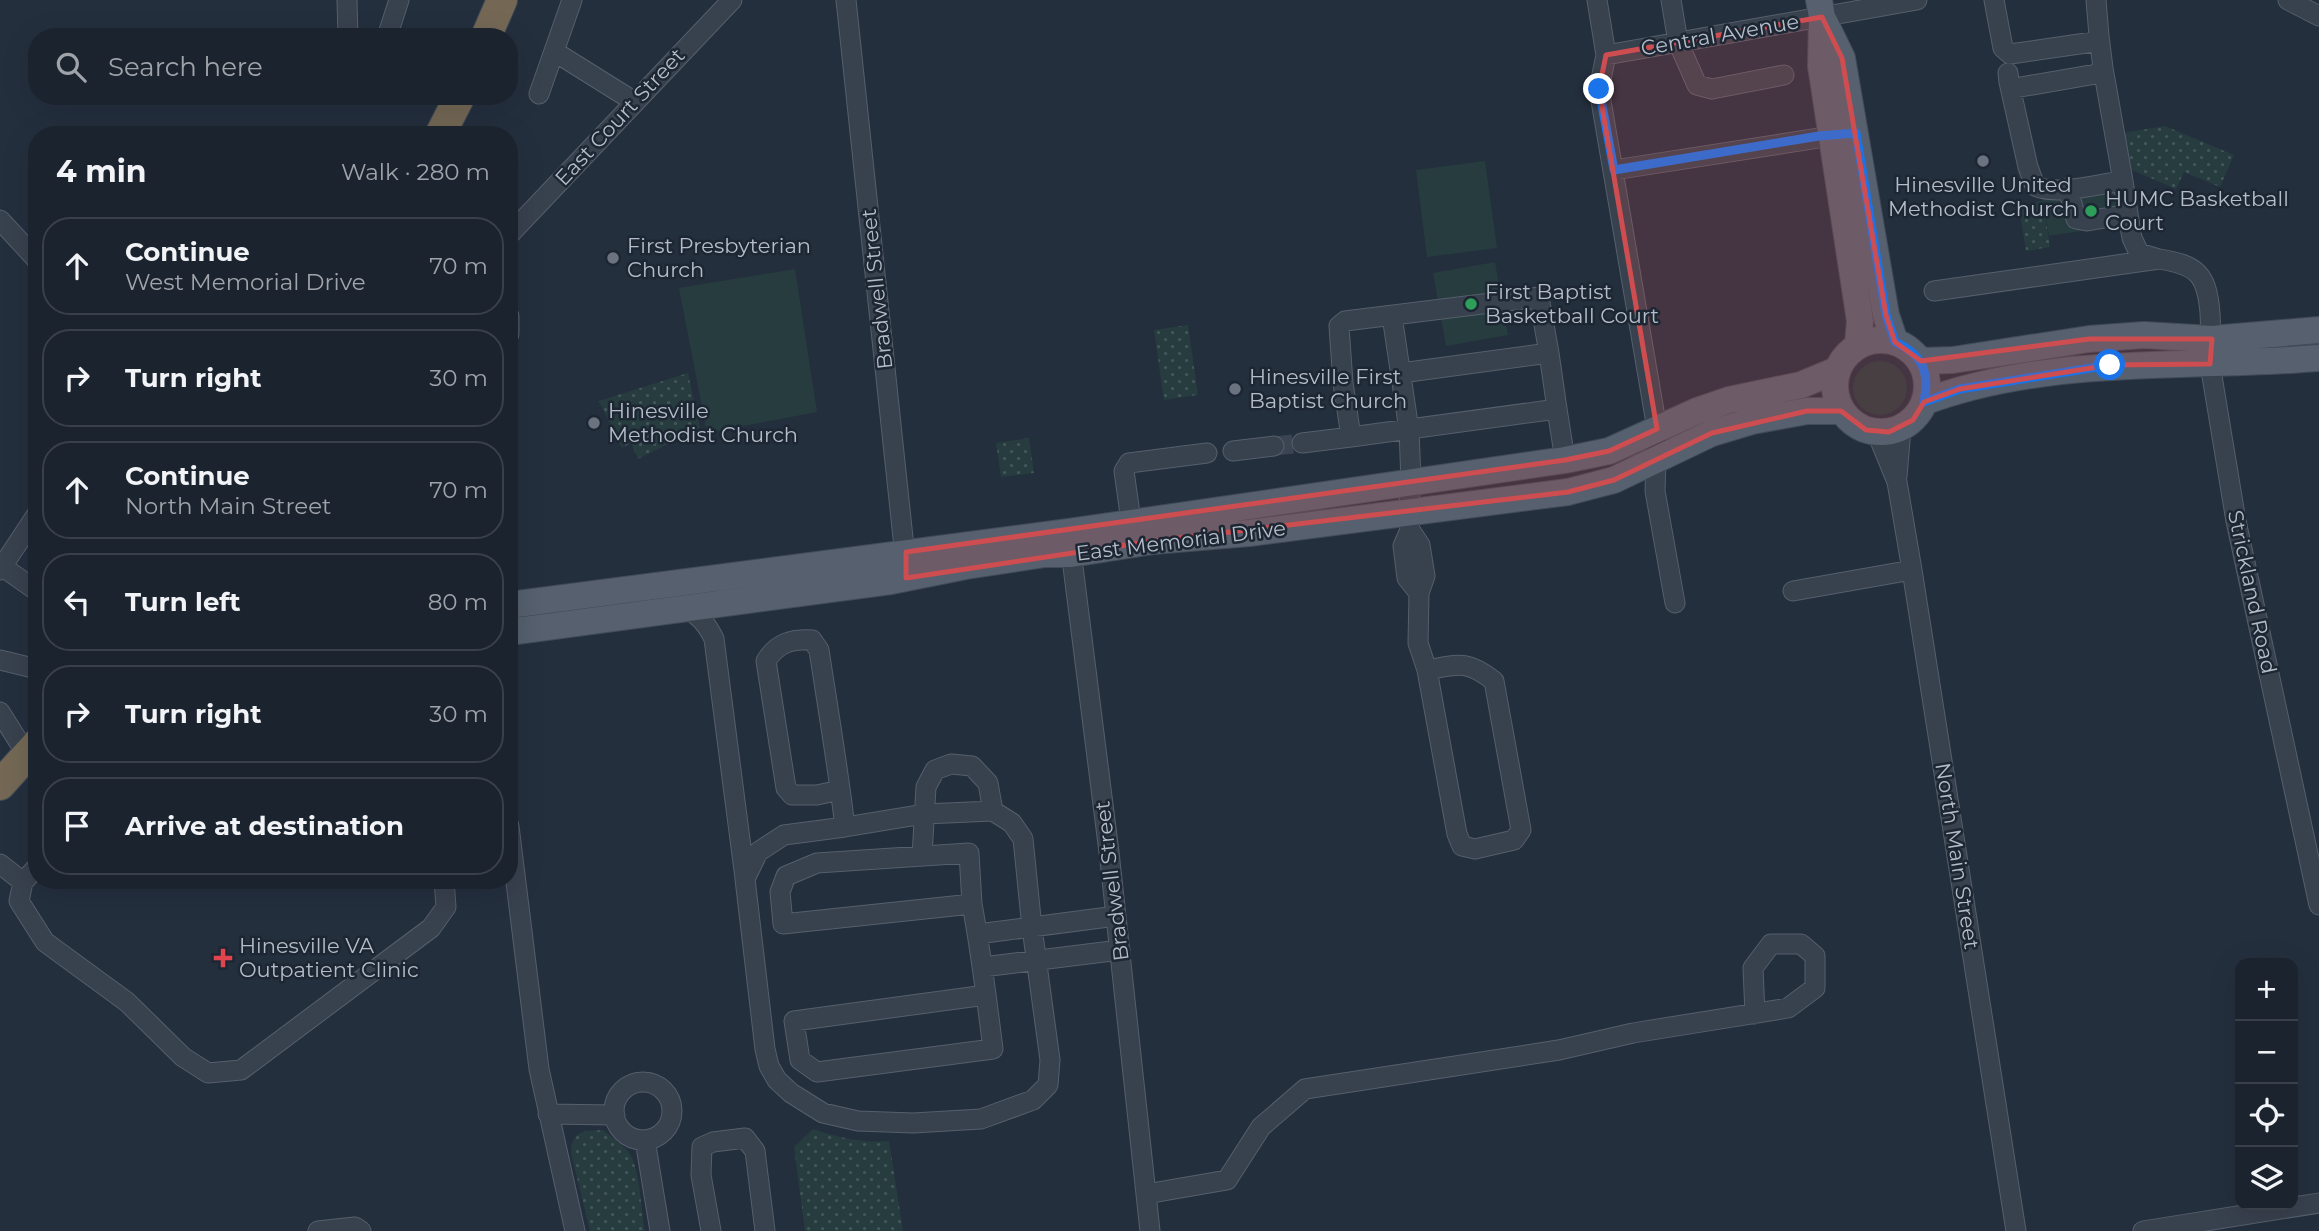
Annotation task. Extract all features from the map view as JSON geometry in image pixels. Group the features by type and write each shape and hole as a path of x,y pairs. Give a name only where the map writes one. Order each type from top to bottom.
{"highway":[{"path":"490,28 502,0"},
{"path":"445,126 455,105"},
{"path":"0,785 28,754"}],"main road":[{"path":"1820,8 1842,58 1844,134 1860,321 1858,345"},
{"path":"1844,134 1886,315 1895,342"},
{"path":"1924,402 1960,389 2061,371 2110,365 2180,362 2211,351 2319,330"},
{"path":"1921,361 1953,360 2089,339 2144,335 2211,351 2319,358"},
{"path":"1874,340 1895,342 1906,347 1921,361 1927,386 1924,402 1913,420 1889,430 1855,425 1841,411 1835,396 1837,370 1843,359 1858,345 1874,340"},
{"name":"East Memorial Drive","path":"1070,543 1131,521 1565,460 1609,451 1698,411 1729,400 1801,385 1837,370"},
{"name":"East Memorial Drive","path":"518,604 906,565 1070,543 1153,541 1409,522 1568,492 1614,480 1712,433 1752,421 1807,411 1841,411"},
{"name":"East Memorial Drive","path":"518,631 687,608 906,565"}],"street":[{"path":"347,0 348,28"},
{"path":"390,28 399,0"},
{"path":"539,94 572,0"},
{"name":"Bradwell Street","path":"846,0 906,565"},
{"path":"1597,0 1606,55 1599,89 1657,429 1655,491 1675,603"},
{"path":"1671,0 1678,42 1694,80 1703,88 1712,89 1784,75"},
{"name":"Central Avenue","path":"1606,55 1678,42 1820,8 1917,0"},
{"path":"1994,0 2009,82 2028,167 2035,186 2045,190 2123,181"},
{"path":"2096,0 2103,68 2133,238 2139,253 2159,260"},
{"path":"2290,0 2319,16"},
{"name":"East Court Street","path":"518,226 727,2"},
{"path":"2003,48 2010,54 2093,41 2099,36"},
{"path":"555,52 635,102"},
{"path":"2009,82 2015,88 2096,74 2103,68"},
{"path":"1614,170 1844,134"},
{"path":"2068,188 2076,219 2087,221 2128,214"},
{"path":"0,220 28,250"},
{"path":"1934,291 2118,263 2159,260"},
{"name":"Strickland Road","path":"2159,260 2176,262 2192,269 2203,277 2208,289 2211,351 2236,521 2319,905"},
{"path":"1351,437 1343,383 1339,326 1345,321 1539,297 1565,460"},
{"path":"1392,316 1409,430 1409,522 1403,546 1406,578 1419,593 1418,643 1427,670 1457,834 1462,846 1475,849 1514,840 1521,830 1494,681 1477,667 1458,664 1427,670"},
{"path":"1401,373 1549,352"},
{"path":"1302,443 1557,409"},
{"name":"North Main Street","path":"1889,430 2016,1231"},
{"path":"1233,451 1274,446"},
{"path":"1131,521 1124,471 1129,463 1208,453"},
{"path":"28,528 1,568 28,585"},
{"name":"Bradwell Street","path":"1070,543 1120,950 1150,1231"},
{"path":"1793,592 1912,570"},
{"path":"687,608 708,626 713,639 769,1066 777,1080 791,1093 823,1113 858,1121 913,1123 981,1119 1032,1100 1048,1085 1051,1060 1036,960 1023,839 1012,823 993,811 924,814 784,835 758,852 745,879"},
{"path":"840,790 817,795 792,795 786,788 766,661 783,643 797,639 812,640 819,650 840,790 845,827"},
{"path":"0,660 28,667"},
{"path":"0,712 28,744"},
{"path":"922,856 926,787 935,770 951,764 972,766 988,783 993,811"},
{"path":"972,904 783,925 780,892 786,876 817,863 969,853 972,904 983,967 993,1049 817,1072 800,1060 794,1021 986,995"},
{"path":"0,864 23,882"},
{"path":"28,877 23,882 19,901 45,942 127,1002 183,1057 208,1073 241,1070 431,928 446,908 445,889"},
{"path":"517,889 539,1069 575,1231"},
{"path":"978,934 1116,916"},
{"path":"983,967 1120,950"},
{"path":"1146,1194 1227,1180 1261,1128 1305,1089 1559,1051 1633,1033 1755,1014"},
{"path":"640,1082 661,1088 669,1096 673,1108 670,1123 660,1135 645,1140 631,1137 620,1128 615,1115 615,1103 620,1093 640,1082"},
{"path":"548,1114 615,1115"},
{"path":"711,1231 701,1175 702,1147 713,1142 745,1138 755,1151 765,1231"},
{"path":"645,1140 660,1231"},
{"path":"2143,1231 2319,1203"},
{"path":"317,1231 355,1227 361,1231"}],"highlighted area":[{"path":"1822,17 1842,58 1886,315 1895,342 1921,361 2089,339 2212,339 2210,364 2110,365 1960,389 1924,402 1913,420 1889,432 1866,430 1841,411 1807,411 1712,433 1614,480 1568,492 1153,541 906,578 906,552 1565,460 1609,451 1657,429 1599,89 1606,55"}],"green space":[{"path":"2165,126 2234,155 2220,187 2184,172 2176,189 2132,170 2127,163 2122,133"},
{"path":"1485,161 1497,248 1427,257 1416,170"},
{"name":"HUMC Basketball Court","path":"2131,174 2138,222 2049,236 2041,188"},
{"path":"2043,200 2050,247 2026,251 2019,207"},
{"name":"First Baptist Basketball Court","path":"1495,262 1508,335 1446,346 1433,273"},
{"path":"795,269 817,412 707,433 679,288"},
{"path":"1188,325 1198,395 1164,400 1154,330"},
{"path":"1885,361 1895,365 1903,373 1907,388 1903,403 1895,411 1875,415 1865,411 1857,403 1853,383 1857,373 1865,365"},
{"path":"688,373 700,428 638,459 631,443 622,448 599,401"},
{"path":"1029,438 1034,473 1001,477 996,443"},
{"path":"813,1129 851,1139 889,1141 903,1231 805,1231 794,1147"},
{"path":"603,1130 624,1147 633,1160 645,1231 590,1231 571,1153 572,1145 580,1133"}],"tunnel":[{"path":"1274,446 1302,443"}],"place":[{"name":"Hinesville United Methodist Church","path":"1983,161"},
{"name":"HUMC Basketball Court","path":"2091,211"},
{"name":"First Presbyterian Church","path":"613,258"},
{"name":"First Baptist Basketball Court","path":"1471,304"},
{"name":"Hinesville First Baptist Church","path":"1235,389"},
{"name":"Hinesville Methodist Church","path":"594,423"},
{"name":"Hinesville VA Outpatient Clinic","path":"223,958"}],"route":[{"path":"1599,89 1614,170 1819,136 1856,133 1886,315 1895,342 1906,347 1921,361 1927,386 1924,402 1960,389 2110,365"}]}
